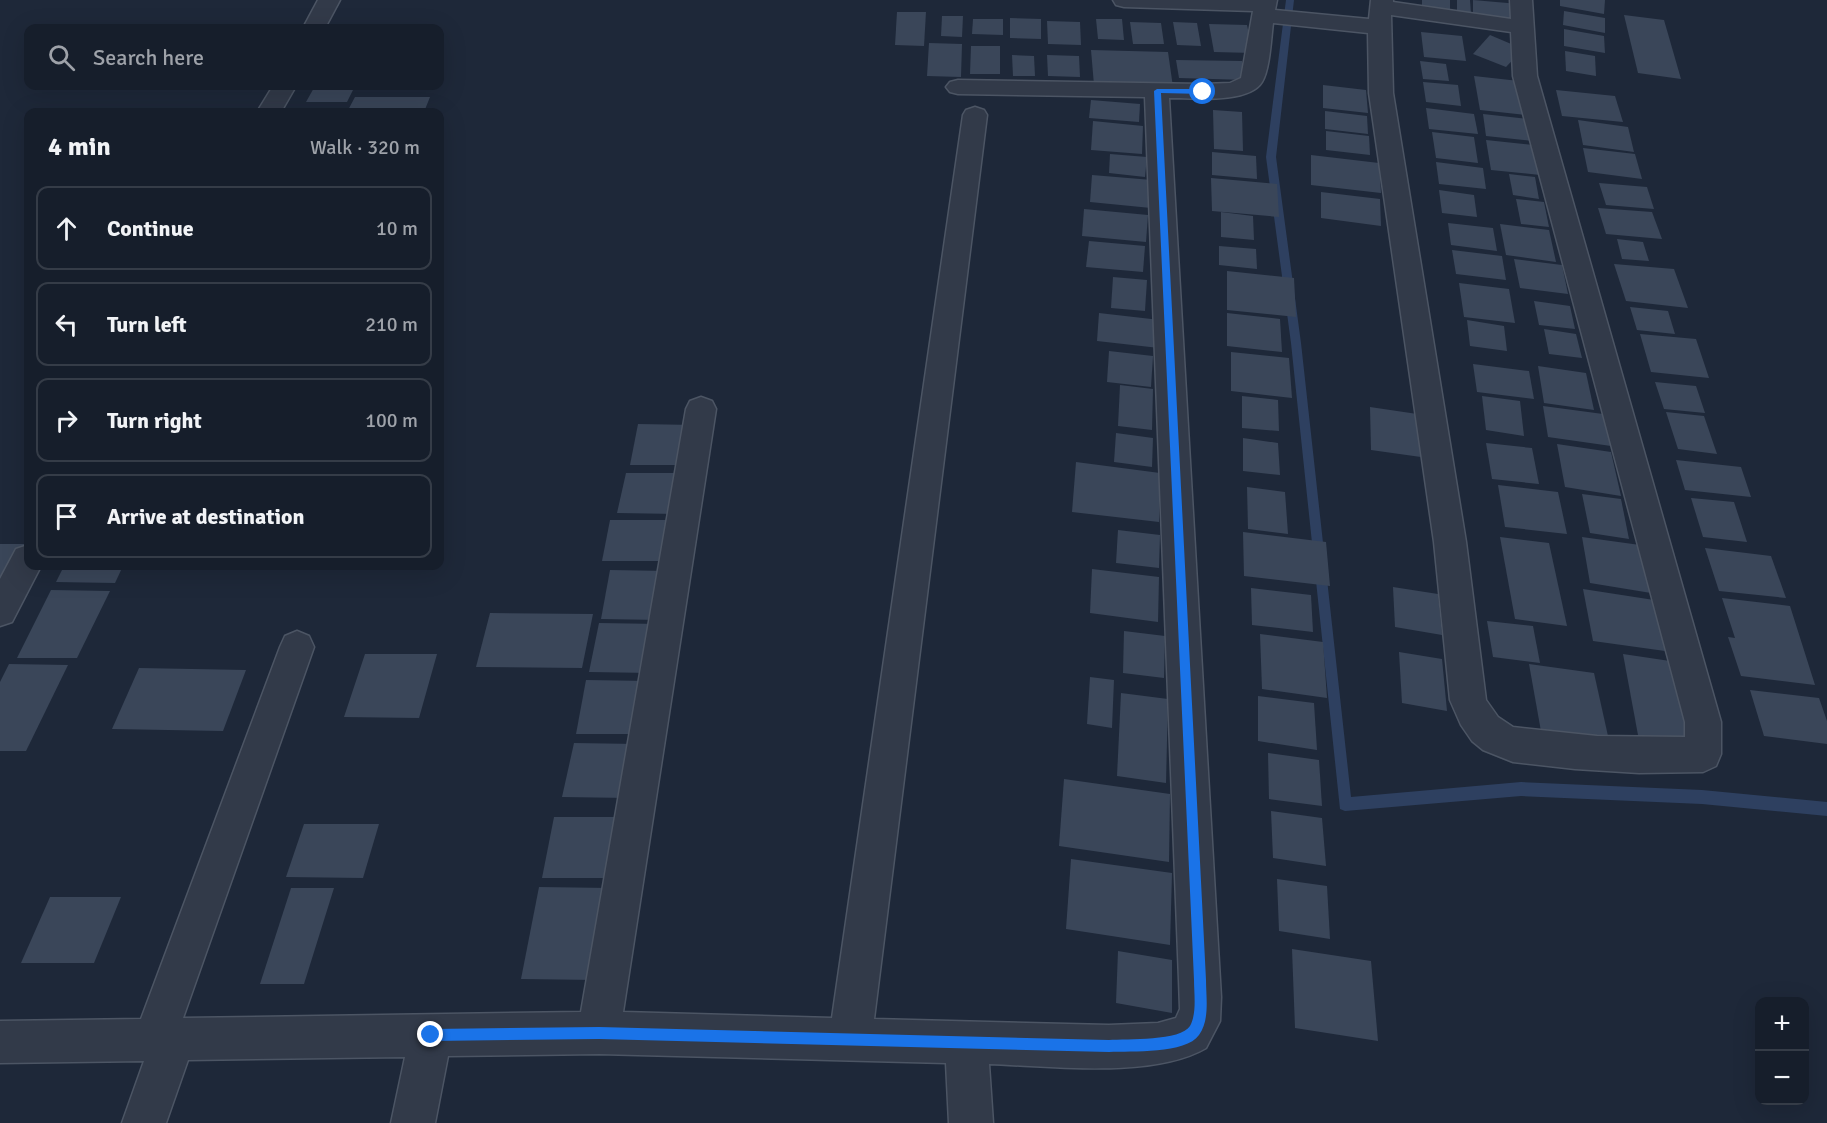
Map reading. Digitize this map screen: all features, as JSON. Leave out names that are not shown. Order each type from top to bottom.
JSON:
[{"type":"street","points":[[316,24],[329,0]]},
{"type":"street","points":[[1124,0],[1264,7],[1522,14],[1525,76],[1703,722],[1703,754],[1633,755],[1552,750],[1504,742],[1485,730],[1473,714],[1468,700],[1450,542],[1381,93],[1381,11]]},
{"type":"street","points":[[958,87],[1157,91],[1233,90],[1247,85],[1252,80],[1264,7]]},
{"type":"street","points":[[271,108],[282,90]]},
{"type":"street","points":[[0,1042],[599,1033],[1109,1046],[1166,1043],[1183,1039],[1194,1031],[1198,1024],[1200,968],[1157,91]]},
{"type":"street","points":[[850,1040],[975,115]]},
{"type":"street","points":[[599,1033],[701,409]]},
{"type":"street","points":[[0,611],[24,566]]},
{"type":"street","points":[[144,1123],[163,1041],[297,647]]},
{"type":"street","points":[[413,1123],[431,1035]]},
{"type":"street","points":[[966,1043],[971,1123]]},
{"type":"building","points":[[1422,0],[1450,0],[1450,14],[1422,10]]},
{"type":"building","points":[[1457,0],[1470,0],[1471,14],[1457,12]]},
{"type":"building","points":[[1473,0],[1519,4],[1521,24],[1473,17]]},
{"type":"building","points":[[1560,0],[1605,0],[1604,14],[1560,6]]},
{"type":"building","points":[[1564,11],[1605,18],[1605,33],[1563,25]]},
{"type":"building","points":[[897,12],[926,12],[924,46],[895,45]]},
{"type":"building","points":[[1624,15],[1664,20],[1681,79],[1638,73]]},
{"type":"building","points":[[942,16],[963,16],[962,37],[941,36]]},
{"type":"building","points":[[1010,18],[1041,19],[1041,39],[1010,38]]},
{"type":"building","points":[[973,19],[1003,19],[1003,35],[972,34]]},
{"type":"building","points":[[1096,19],[1122,19],[1124,40],[1098,39]]},
{"type":"building","points":[[1047,21],[1080,22],[1081,45],[1048,44]]},
{"type":"building","points":[[1130,22],[1161,23],[1164,44],[1133,44]]},
{"type":"building","points":[[1173,22],[1197,23],[1201,46],[1177,45]]},
{"type":"building","points":[[1209,24],[1247,25],[1253,53],[1214,52]]},
{"type":"building","points":[[1564,29],[1604,36],[1605,53],[1564,46]]},
{"type":"building","points":[[1421,32],[1462,36],[1466,61],[1424,57]]},
{"type":"building","points":[[1490,35],[1523,49],[1506,67],[1473,54]]},
{"type":"building","points":[[929,43],[962,44],[961,77],[927,76]]},
{"type":"building","points":[[971,46],[1000,46],[1000,74],[970,74]]},
{"type":"building","points":[[1091,50],[1168,52],[1173,87],[1094,85]]},
{"type":"building","points":[[1565,51],[1595,56],[1596,76],[1566,71]]},
{"type":"building","points":[[1012,55],[1034,56],[1035,76],[1013,76]]},
{"type":"building","points":[[1047,55],[1079,56],[1080,77],[1048,76]]},
{"type":"building","points":[[1176,60],[1242,61],[1246,80],[1179,78]]},
{"type":"building","points":[[1420,61],[1446,64],[1449,81],[1423,79]]},
{"type":"building","points":[[1474,76],[1519,81],[1526,115],[1480,110]]},
{"type":"building","points":[[1423,82],[1458,85],[1461,106],[1426,102]]},
{"type":"building","points":[[1323,85],[1366,90],[1368,113],[1323,108]]},
{"type":"building","points":[[313,90],[353,90],[347,102],[306,102]]},
{"type":"building","points":[[1556,90],[1615,96],[1623,122],[1562,116]]},
{"type":"building","points":[[355,97],[430,97],[426,108],[349,108]]},
{"type":"building","points":[[1091,100],[1140,104],[1139,122],[1089,118]]},
{"type":"building","points":[[1426,108],[1474,114],[1478,134],[1429,129]]},
{"type":"building","points":[[1213,110],[1242,112],[1243,151],[1214,149]]},
{"type":"building","points":[[1325,111],[1367,116],[1368,134],[1325,129]]},
{"type":"building","points":[[1483,114],[1528,119],[1533,141],[1486,136]]},
{"type":"building","points":[[1578,120],[1628,127],[1634,152],[1583,145]]},
{"type":"building","points":[[1093,121],[1143,126],[1142,154],[1091,150]]},
{"type":"building","points":[[1326,131],[1369,136],[1370,155],[1326,150]]},
{"type":"building","points":[[1432,132],[1474,137],[1478,163],[1436,158]]},
{"type":"building","points":[[1486,140],[1533,145],[1540,175],[1491,170]]},
{"type":"building","points":[[1583,148],[1635,154],[1642,179],[1588,172]]},
{"type":"building","points":[[1212,152],[1256,156],[1257,179],[1212,175]]},
{"type":"building","points":[[1110,154],[1147,157],[1145,177],[1109,173]]},
{"type":"building","points":[[1311,155],[1379,163],[1381,193],[1311,185]]},
{"type":"building","points":[[1436,162],[1483,168],[1486,189],[1439,184]]},
{"type":"building","points":[[1509,174],[1535,177],[1539,199],[1513,195]]},
{"type":"building","points":[[1092,175],[1152,180],[1151,208],[1090,202]]},
{"type":"building","points":[[1211,178],[1277,184],[1279,217],[1212,211]]},
{"type":"building","points":[[1599,183],[1647,187],[1654,209],[1606,205]]},
{"type":"building","points":[[1439,190],[1474,195],[1477,217],[1442,213]]},
{"type":"building","points":[[1321,192],[1380,199],[1381,226],[1321,218]]},
{"type":"building","points":[[1516,199],[1544,202],[1549,227],[1521,224]]},
{"type":"building","points":[[1598,208],[1652,212],[1662,239],[1606,234]]},
{"type":"building","points":[[1084,209],[1148,215],[1146,242],[1082,236]]},
{"type":"building","points":[[1221,212],[1253,216],[1254,240],[1221,237]]},
{"type":"building","points":[[1448,223],[1493,228],[1497,251],[1451,245]]},
{"type":"building","points":[[1500,224],[1549,230],[1556,262],[1506,255]]},
{"type":"building","points":[[1617,239],[1643,242],[1649,261],[1622,259]]},
{"type":"building","points":[[1089,241],[1145,246],[1143,272],[1086,267]]},
{"type":"building","points":[[1219,246],[1256,249],[1257,269],[1219,265]]},
{"type":"building","points":[[1452,250],[1502,256],[1506,280],[1456,274]]},
{"type":"building","points":[[1514,259],[1562,265],[1568,294],[1520,288]]},
{"type":"building","points":[[1614,264],[1674,269],[1688,308],[1626,301]]},
{"type":"building","points":[[1227,271],[1294,278],[1296,317],[1227,310]]},
{"type":"building","points":[[1113,277],[1147,280],[1145,311],[1111,308]]},
{"type":"building","points":[[1459,283],[1509,289],[1515,323],[1464,317]]},
{"type":"building","points":[[1534,301],[1570,306],[1575,329],[1539,325]]},
{"type":"building","points":[[1630,307],[1668,311],[1675,334],[1637,330]]},
{"type":"building","points":[[1099,313],[1160,320],[1159,348],[1097,341]]},
{"type":"building","points":[[1227,313],[1280,319],[1282,352],[1227,346]]},
{"type":"building","points":[[1467,320],[1504,326],[1507,351],[1470,346]]},
{"type":"building","points":[[1544,329],[1576,334],[1582,358],[1549,354]]},
{"type":"building","points":[[1640,334],[1696,339],[1709,378],[1651,372]]},
{"type":"building","points":[[1109,351],[1153,356],[1151,387],[1107,382]]},
{"type":"building","points":[[1231,352],[1289,358],[1292,398],[1231,391]]},
{"type":"building","points":[[1473,364],[1529,371],[1534,399],[1477,392]]},
{"type":"building","points":[[1538,366],[1586,373],[1594,410],[1544,403]]},
{"type":"building","points":[[1655,382],[1696,386],[1705,413],[1664,409]]},
{"type":"building","points":[[1120,385],[1153,389],[1152,430],[1118,426]]},
{"type":"building","points":[[1242,396],[1278,400],[1279,431],[1242,428]]},
{"type":"building","points":[[1482,396],[1520,401],[1524,436],[1486,430]]},
{"type":"building","points":[[1543,406],[1603,414],[1611,446],[1548,437]]},
{"type":"building","points":[[1370,407],[1424,415],[1428,458],[1371,450]]},
{"type":"building","points":[[1666,412],[1704,416],[1717,454],[1678,449]]},
{"type":"building","points":[[638,424],[695,425],[689,465],[630,465]]},
{"type":"building","points":[[1116,433],[1153,438],[1152,467],[1114,462]]},
{"type":"building","points":[[1243,438],[1278,443],[1280,475],[1243,471]]},
{"type":"building","points":[[1486,443],[1532,448],[1539,484],[1492,479]]},
{"type":"building","points":[[1557,444],[1611,452],[1621,496],[1565,487]]},
{"type":"building","points":[[1676,460],[1741,467],[1751,497],[1685,490]]},
{"type":"building","points":[[1076,462],[1160,473],[1159,522],[1072,512]]},
{"type":"building","points":[[626,473],[685,473],[678,514],[617,513]]},
{"type":"building","points":[[1498,485],[1558,492],[1567,534],[1505,527]]},
{"type":"building","points":[[1247,487],[1285,492],[1288,534],[1248,529]]},
{"type":"building","points":[[1582,494],[1621,499],[1629,539],[1590,533]]},
{"type":"building","points":[[1691,498],[1734,502],[1747,542],[1703,537]]},
{"type":"building","points":[[610,520],[666,520],[659,561],[602,561]]},
{"type":"building","points":[[1118,530],[1160,535],[1159,568],[1116,563]]},
{"type":"building","points":[[1243,532],[1326,542],[1330,586],[1244,576]]},
{"type":"building","points":[[1500,537],[1549,543],[1567,626],[1515,619]]},
{"type":"building","points":[[1582,537],[1640,545],[1651,593],[1590,583]]},
{"type":"building","points":[[0,544],[24,544],[24,560],[0,605]]},
{"type":"building","points":[[1705,548],[1771,556],[1786,598],[1719,591]]},
{"type":"building","points":[[1092,569],[1159,577],[1158,622],[1090,613]]},
{"type":"building","points":[[62,570],[121,570],[115,583],[56,582]]},
{"type":"building","points":[[610,570],[668,571],[660,620],[601,619]]},
{"type":"building","points":[[1393,587],[1438,594],[1442,635],[1395,627]]},
{"type":"building","points":[[1251,588],[1311,595],[1313,632],[1252,625]]},
{"type":"building","points":[[1583,589],[1654,600],[1665,651],[1593,641]]},
{"type":"building","points":[[51,590],[110,591],[77,658],[17,658]]},
{"type":"building","points":[[1722,598],[1790,606],[1815,685],[1741,676],[1728,637],[1735,638]]},
{"type":"building","points":[[490,613],[593,614],[582,668],[476,667]]},
{"type":"building","points":[[1487,621],[1533,626],[1540,663],[1493,657]]},
{"type":"building","points":[[599,623],[660,624],[652,673],[589,672]]},
{"type":"building","points":[[1124,631],[1165,636],[1164,678],[1123,673]]},
{"type":"building","points":[[1260,634],[1323,642],[1327,698],[1262,689]]},
{"type":"building","points":[[1399,652],[1442,659],[1447,711],[1402,703]]},
{"type":"building","points":[[365,654],[437,654],[419,718],[344,717]]},
{"type":"building","points":[[1623,654],[1670,661],[1689,743],[1638,735]]},
{"type":"building","points":[[9,664],[68,665],[26,751],[0,751],[0,682]]},
{"type":"building","points":[[1529,664],[1594,673],[1610,745],[1542,737]]},
{"type":"building","points":[[139,668],[246,670],[223,731],[112,729]]},
{"type":"building","points":[[1090,677],[1114,680],[1112,728],[1087,724]]},
{"type":"building","points":[[586,680],[649,681],[640,734],[576,734]]},
{"type":"building","points":[[1750,690],[1819,698],[1827,721],[1827,744],[1764,736]]},
{"type":"building","points":[[1121,693],[1168,699],[1166,783],[1117,776]]},
{"type":"building","points":[[1258,696],[1314,703],[1317,750],[1258,741]]},
{"type":"building","points":[[574,743],[637,744],[629,798],[562,797]]},
{"type":"building","points":[[1268,753],[1319,760],[1322,806],[1269,799]]},
{"type":"building","points":[[1064,779],[1170,794],[1169,862],[1059,846]]},
{"type":"building","points":[[1271,811],[1322,818],[1326,866],[1273,858]]},
{"type":"building","points":[[554,817],[624,817],[613,878],[542,878]]},
{"type":"building","points":[[304,824],[379,824],[363,878],[286,877]]},
{"type":"building","points":[[1071,859],[1172,873],[1170,945],[1066,929]]},
{"type":"building","points":[[1277,879],[1327,886],[1330,939],[1279,931]]},
{"type":"building","points":[[539,887],[610,888],[596,980],[521,979]]},
{"type":"building","points":[[291,888],[334,888],[304,984],[260,984]]},
{"type":"building","points":[[50,897],[121,897],[94,963],[21,963]]},
{"type":"building","points":[[1292,949],[1371,961],[1378,1041],[1295,1028]]},
{"type":"building","points":[[1118,951],[1172,960],[1172,1013],[1116,1003]]},
{"type":"waterway","points":[[1290,0],[1271,157],[1296,343],[1345,804],[1521,789],[1702,797],[1827,809]]},
{"type":"route","points":[[431,1035],[599,1033],[1109,1046],[1166,1043],[1183,1039],[1194,1031],[1200,1014],[1200,980],[1157,91],[1203,92]]}]
